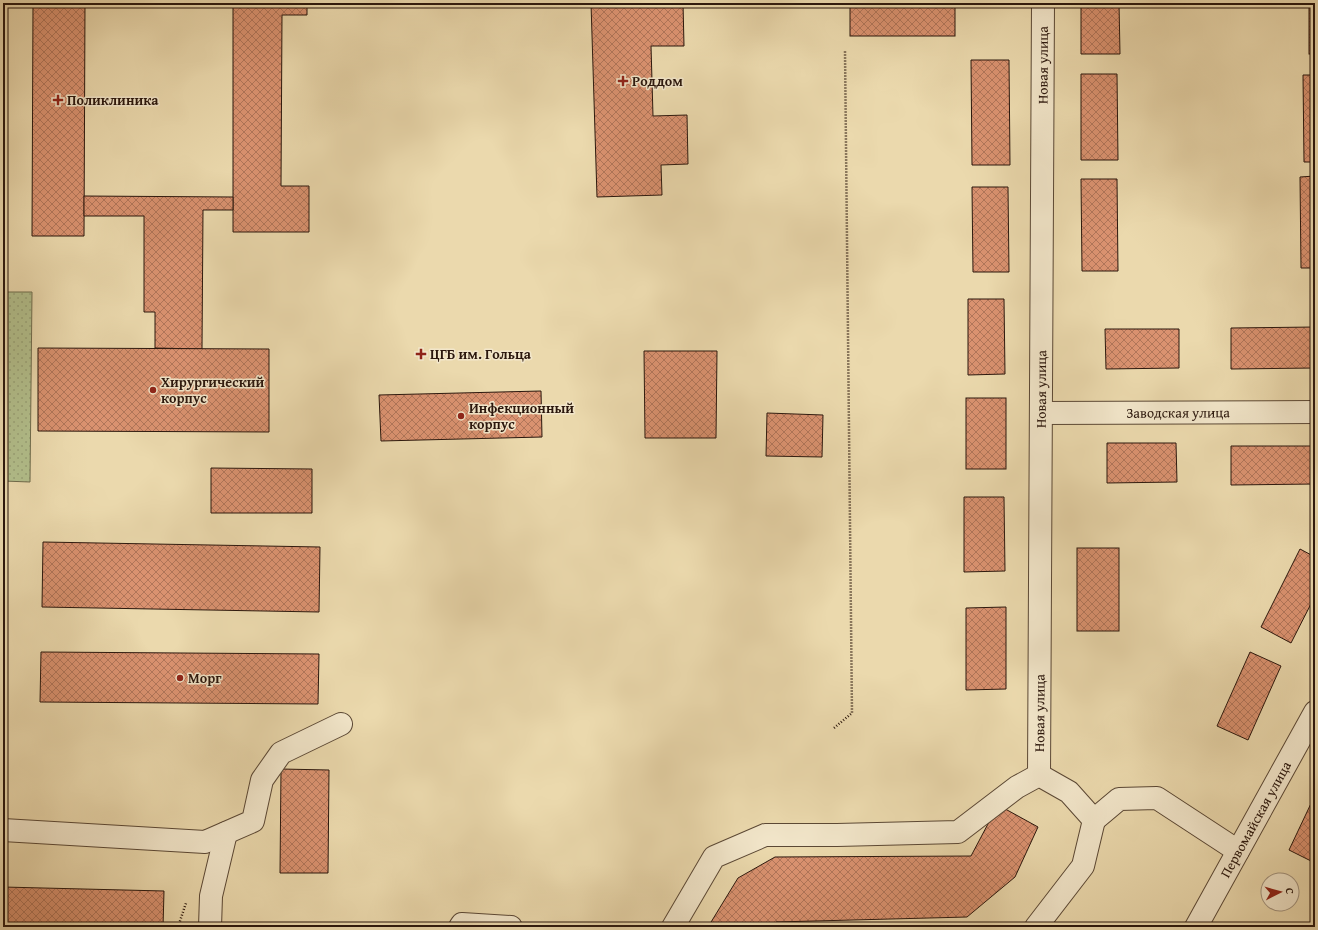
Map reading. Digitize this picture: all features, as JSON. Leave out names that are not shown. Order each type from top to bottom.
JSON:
[{"type":"street","name":"Новая улица","points":[[1039,775],[1043,3]]},
{"type":"street","name":"Заводская улица","points":[[1041,413],[1315,412]]},
{"type":"street","name":"Первомайская улица","points":[[1196,927],[1315,712]]},
{"type":"street","points":[[3,830],[205,842],[253,821],[262,780],[281,753],[341,724]]},
{"type":"street","points":[[673,927],[714,856],[765,835],[958,832],[1017,787],[1039,775],[1069,792],[1094,820]]},
{"type":"street","points":[[1036,927],[1082,866],[1094,820],[1118,799],[1157,798],[1238,851]]},
{"type":"street","points":[[210,927],[211,896],[226,833]]},
{"type":"street","points":[[460,927],[462,924],[511,927]]},
{"type":"path","points":[[834,728],[852,713],[845,51]]},
{"type":"green space","points":[[3,292],[32,292],[30,482],[3,481]]},
{"type":"building","name":"Поликлиника","points":[[33,3],[85,3],[84,236],[32,236]]},
{"type":"building","points":[[233,3],[307,3],[307,15],[282,15],[281,186],[309,186],[309,232],[233,232]]},
{"type":"building","name":"Роддом","points":[[591,3],[683,3],[684,46],[651,46],[653,116],[687,115],[688,164],[661,165],[662,195],[597,197]]},
{"type":"building","points":[[850,3],[955,3],[955,36],[850,36]]},
{"type":"building","points":[[1081,3],[1119,3],[1120,54],[1081,54]]},
{"type":"building","points":[[1309,3],[1315,3],[1315,54],[1309,54]]},
{"type":"building","points":[[971,60],[1009,60],[1010,165],[972,165]]},
{"type":"building","points":[[1081,74],[1117,74],[1118,160],[1081,160]]},
{"type":"building","points":[[1303,75],[1315,75],[1315,162],[1304,162]]},
{"type":"building","points":[[1315,176],[1315,268],[1301,268],[1300,177]]},
{"type":"building","points":[[1081,179],[1117,179],[1118,271],[1082,271]]},
{"type":"building","points":[[972,187],[1008,187],[1009,272],[973,272]]},
{"type":"building","points":[[84,196],[233,197],[233,210],[203,210],[202,349],[155,348],[155,312],[144,312],[144,216],[84,216]]},
{"type":"building","points":[[968,299],[1004,299],[1005,374],[968,375]]},
{"type":"building","points":[[1315,327],[1315,368],[1231,369],[1231,328]]},
{"type":"building","points":[[1105,329],[1179,329],[1179,368],[1106,369]]},
{"type":"building","name":"Хирургический корпус","points":[[38,348],[269,349],[269,432],[38,431]]},
{"type":"building","points":[[644,351],[717,351],[716,438],[645,438]]},
{"type":"building","name":"Инфекционный корпус","points":[[541,391],[542,437],[381,441],[379,395]]},
{"type":"building","points":[[966,398],[1006,398],[1006,469],[966,469]]},
{"type":"building","points":[[767,413],[823,415],[822,457],[766,456]]},
{"type":"building","points":[[1107,443],[1176,443],[1177,482],[1107,483]]},
{"type":"building","points":[[1231,446],[1315,446],[1315,484],[1231,485]]},
{"type":"building","points":[[211,468],[312,469],[312,513],[211,513]]},
{"type":"building","points":[[964,497],[1004,497],[1005,571],[964,572]]},
{"type":"building","points":[[43,542],[320,547],[319,612],[42,607]]},
{"type":"building","points":[[1077,548],[1119,548],[1119,631],[1077,631]]},
{"type":"building","points":[[1300,549],[1315,557],[1315,596],[1291,643],[1261,627]]},
{"type":"building","points":[[1006,607],[1006,689],[966,690],[966,608]]},
{"type":"building","name":"Морг","points":[[41,652],[319,654],[318,704],[40,702]]},
{"type":"building","points":[[1250,652],[1281,666],[1248,740],[1217,726]]},
{"type":"building","points":[[281,769],[329,770],[328,873],[280,873]]},
{"type":"building","points":[[1315,795],[1315,863],[1289,850]]},
{"type":"building","points":[[998,805],[1038,827],[1015,877],[967,917],[776,922],[773,927],[708,927],[738,878],[775,857],[971,856]]},
{"type":"building","points":[[3,887],[164,891],[163,927],[3,927]]},
{"type":"place","name":"Роддом","points":[[623,81]]},
{"type":"place","name":"Поликлиника","points":[[58,100]]},
{"type":"place","name":"ЦГБ им. Гольца","points":[[421,354]]},
{"type":"place","name":"Хирургический корпус","points":[[153,390]]},
{"type":"place","name":"Инфекционный корпус","points":[[461,416]]},
{"type":"place","name":"Морг","points":[[180,678]]}]
